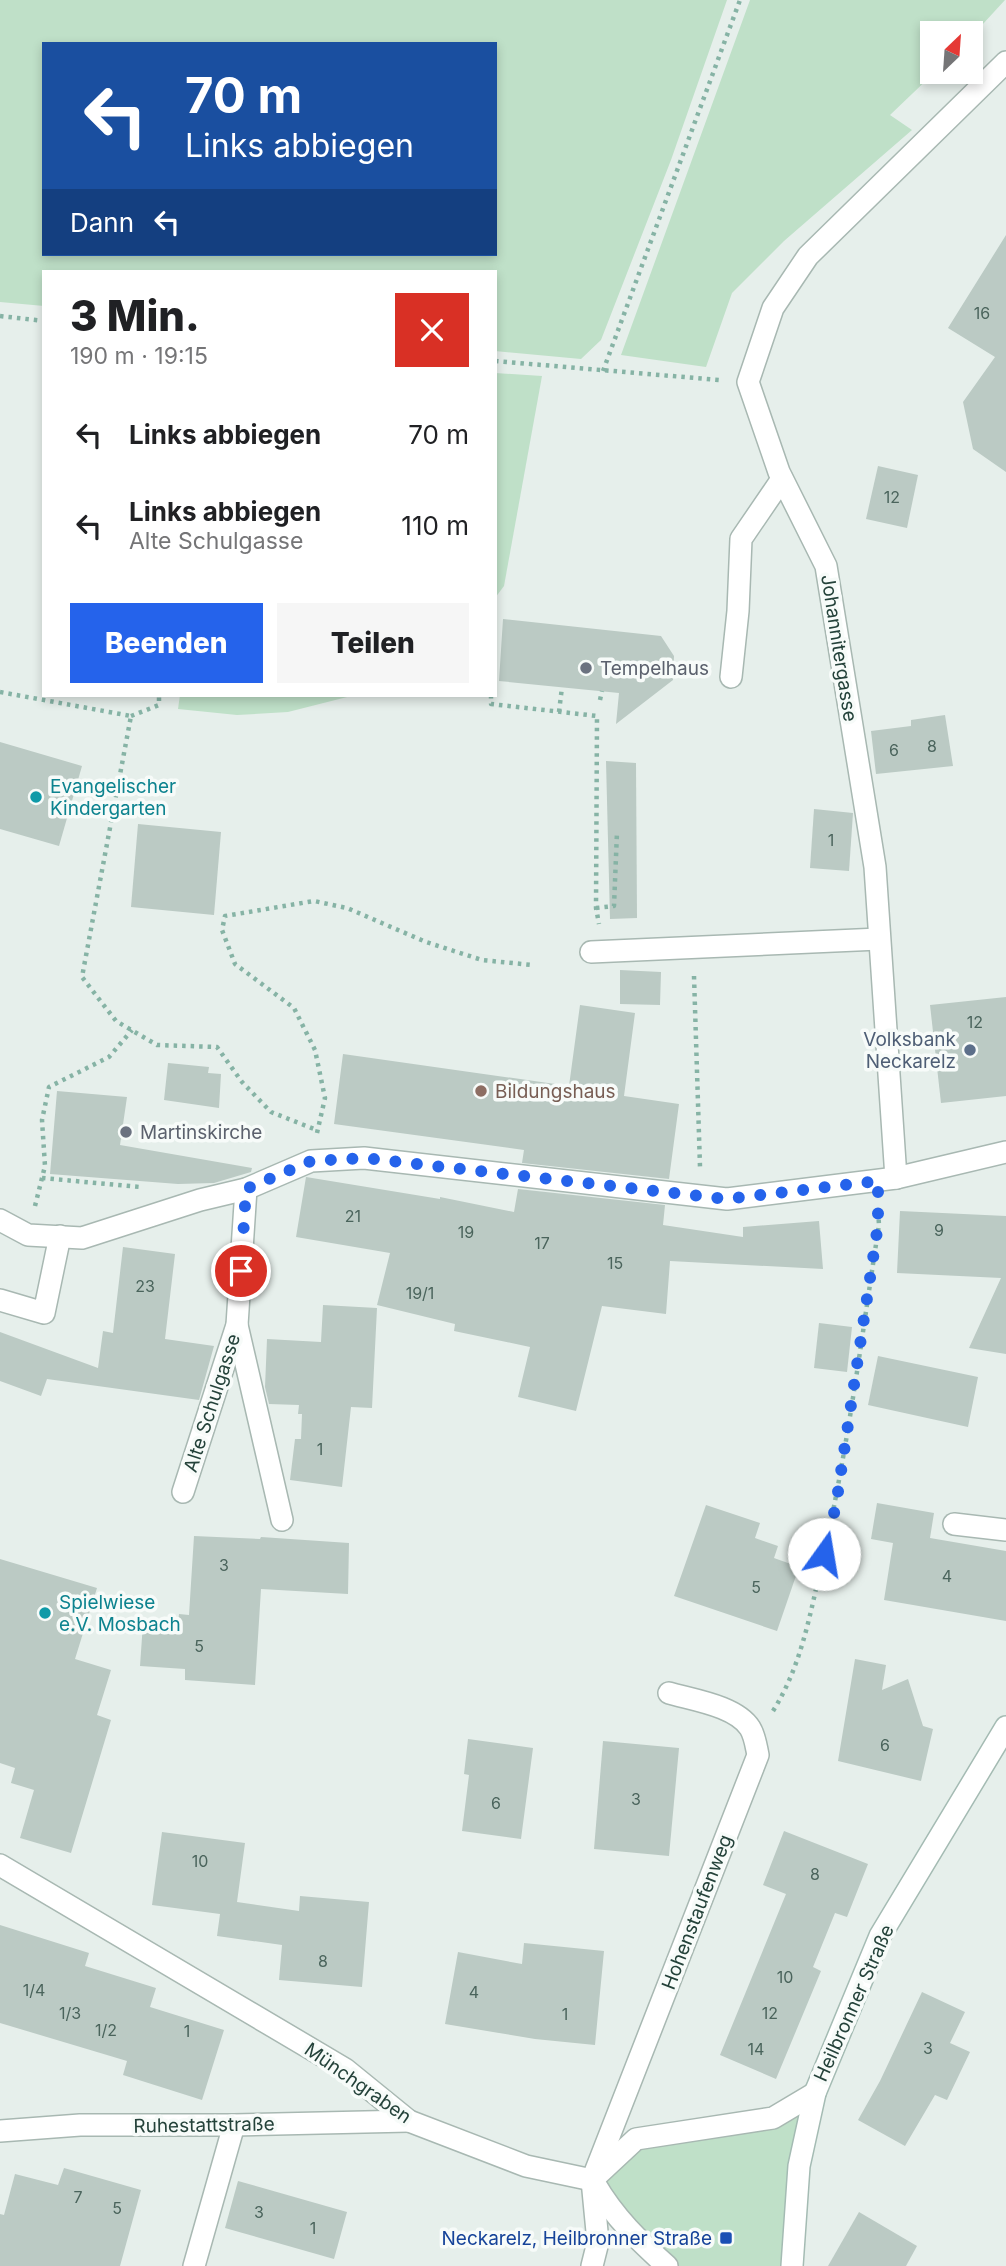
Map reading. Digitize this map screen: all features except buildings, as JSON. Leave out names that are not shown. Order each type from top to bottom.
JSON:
[{"type":"street","points":[[748,382],[773,308],[808,256],[998,83],[1006,62]]},
{"type":"street","name":"Johannitergasse","points":[[748,382],[782,479],[827,566],[875,867],[880,939],[887,1179]]},
{"type":"street","points":[[731,677],[738,611],[741,539],[782,479]]},
{"type":"street","points":[[591,952],[880,939]]},
{"type":"street","points":[[0,1220],[28,1235],[82,1238],[200,1200],[246,1189],[311,1161],[364,1158],[727,1199],[887,1179],[1006,1152]]},
{"type":"street","name":"Alte Schulgasse","points":[[183,1492],[237,1325],[246,1189]]},
{"type":"street","points":[[0,1300],[44,1314],[60,1236]]},
{"type":"street","points":[[237,1325],[282,1520]]},
{"type":"street","points":[[954,1524],[1006,1530]]},
{"type":"street","points":[[668,1693],[732,1712],[743,1719],[752,1730]]},
{"type":"street","name":"Heilbronner Straße","points":[[792,2266],[799,2166],[815,2093],[880,1936],[1006,1727]]},
{"type":"street","name":"Hohenstaufenweg","points":[[592,2179],[758,1755],[752,1730]]},
{"type":"street","name":"Münchgraben","points":[[0,1865],[345,2069],[409,2121],[526,2166],[592,2179]]},
{"type":"street","points":[[592,2179],[636,2139],[773,2118],[815,2093]]},
{"type":"street","name":"Ruhestattstraße","points":[[0,2131],[80,2125],[409,2121]]},
{"type":"street","points":[[194,2266],[234,2125]]},
{"type":"street","points":[[592,2179],[598,2242],[592,2266]]},
{"type":"street","points":[[592,2179],[607,2205],[634,2237],[667,2266]]},
{"type":"path","points":[[603,371],[740,0]]},
{"type":"path","points":[[0,316],[42,321]]},
{"type":"path","points":[[497,361],[748,382]]},
{"type":"path","points":[[559,712],[562,687]]},
{"type":"path","points":[[600,700],[602,691]]},
{"type":"path","points":[[0,692],[131,716],[159,705],[159,697]]},
{"type":"path","points":[[491,697],[491,704],[597,716],[596,908],[614,906],[617,832]]},
{"type":"path","points":[[131,716],[82,977],[116,1021],[157,1045],[217,1047],[242,1082],[271,1112],[318,1130]]},
{"type":"path","points":[[311,1161],[325,1098],[315,1050],[294,1008],[235,964],[222,930],[225,916],[314,901],[347,908],[426,942],[482,960],[532,965]]},
{"type":"path","points":[[693,947],[702,1197]]},
{"type":"path","points":[[28,1235],[45,1166],[42,1120],[49,1087],[109,1057],[132,1030]]},
{"type":"path","points":[[752,1730],[767,1720],[786,1689],[801,1652],[836,1505],[887,1179]]},
{"type":"green space","points":[[0,0],[727,0],[671,160],[601,340],[581,359],[497,351],[497,270],[42,270],[42,306],[0,302]]},
{"type":"green space","points":[[750,0],[1005,0],[984,23],[920,21],[920,84],[922,84],[890,115],[912,130],[784,241],[732,293],[706,367],[621,355]]},
{"type":"green space","points":[[497,373],[542,376],[504,586],[497,595]]},
{"type":"green space","points":[[180,697],[347,697],[288,712],[237,715],[178,709]]},
{"type":"green space","points":[[815,2093],[792,2266],[667,2266],[592,2180],[636,2139],[773,2118]]},
{"type":"place","name":"Tempelhaus","points":[[586,668]]},
{"type":"place","name":"Evangelischer Kindergarten","points":[[36,797]]},
{"type":"place","name":"Volksbank Neckarelz","points":[[970,1050]]},
{"type":"place","name":"Bildungshaus","points":[[481,1091]]},
{"type":"place","name":"Martinskirche","points":[[126,1132]]},
{"type":"place","name":"Spielwiese e.V. Mosbach","points":[[45,1613]]},
{"type":"place","name":"Neckarelz, Heilbronner Straße","points":[[726,2238]]},
{"type":"route","points":[[241,1271],[246,1189],[311,1161],[364,1158],[727,1199],[878,1181],[878,1225],[836,1505],[824,1554]]}]
